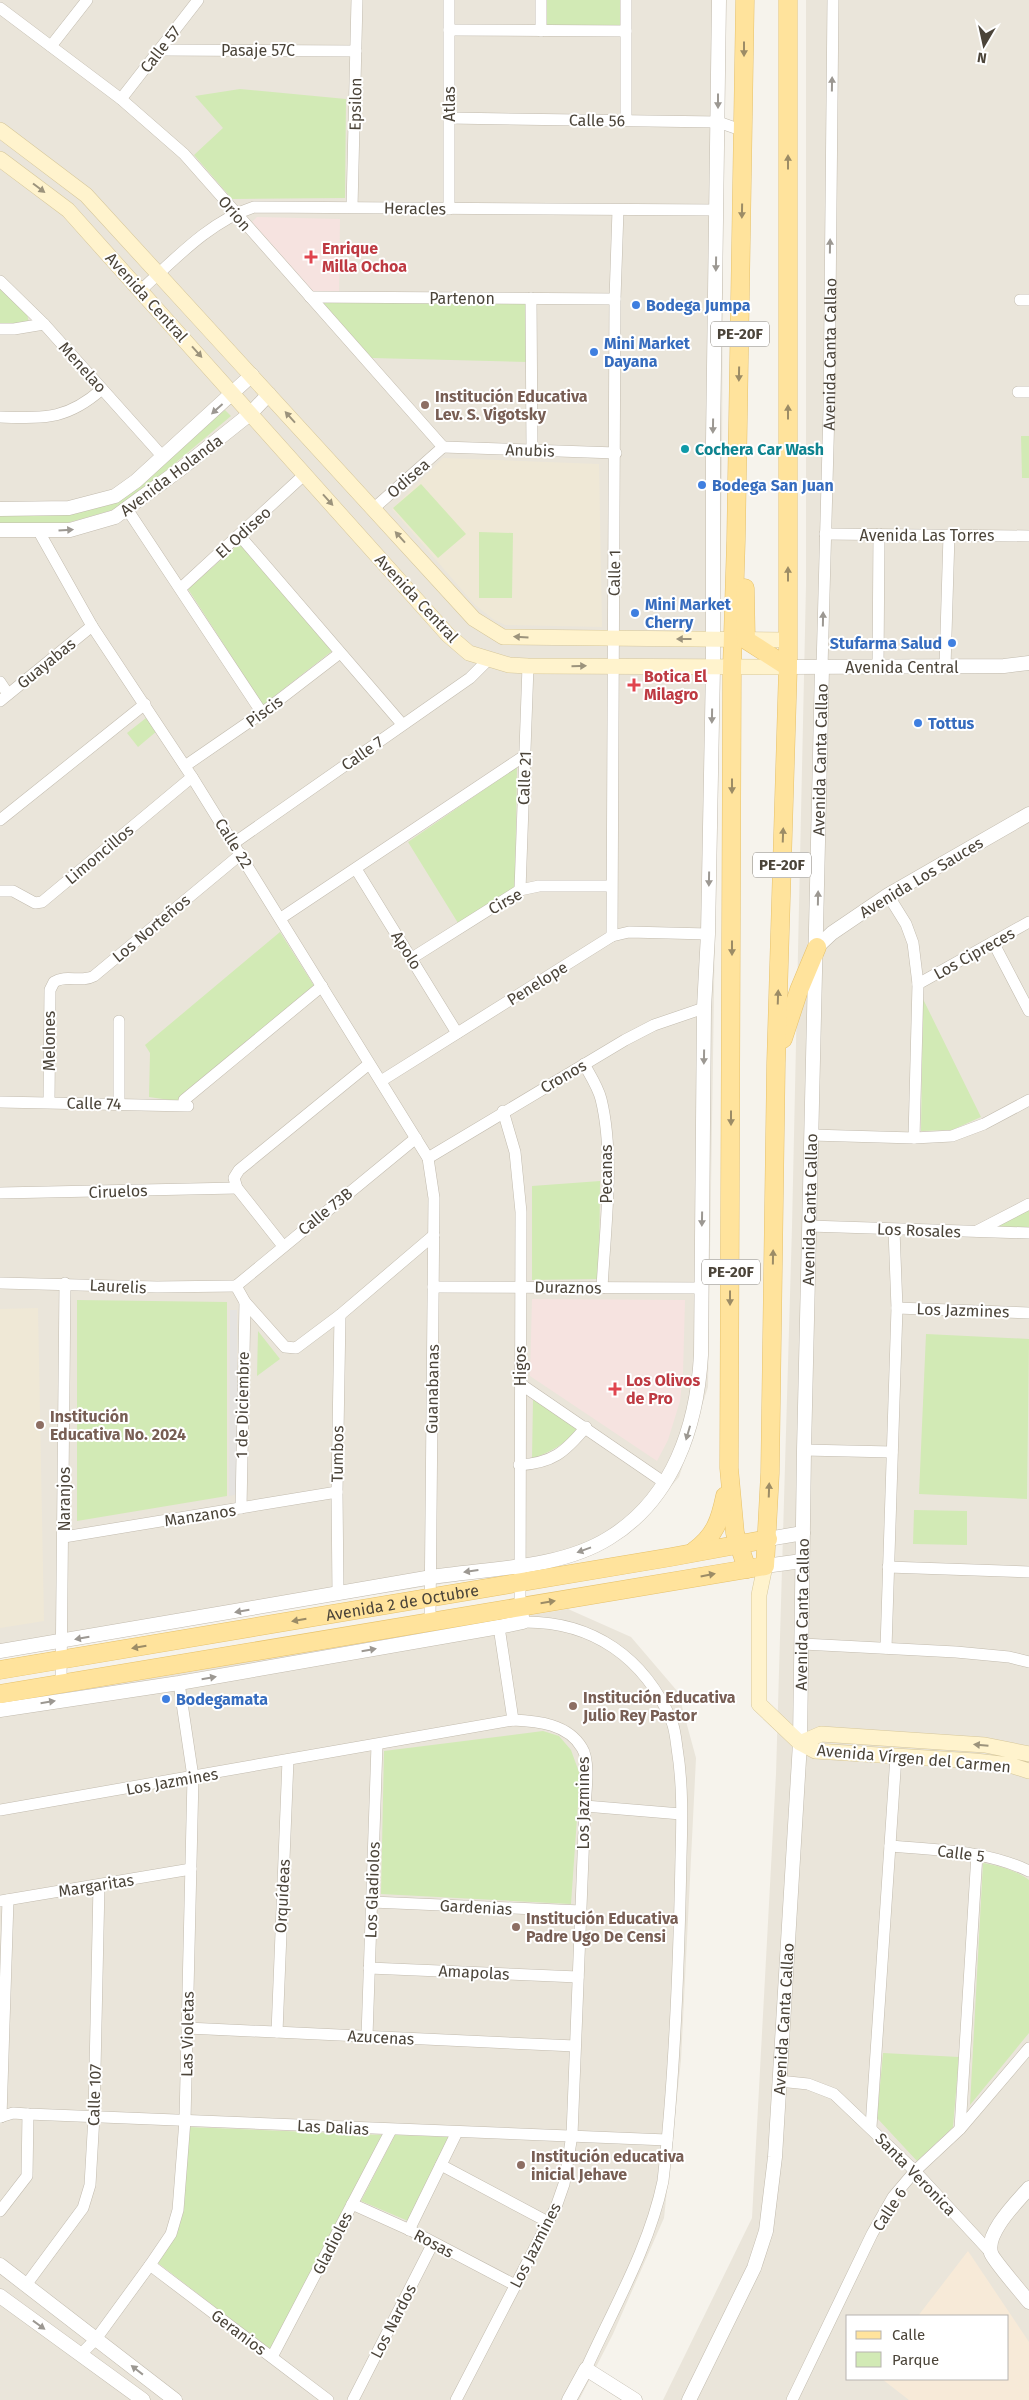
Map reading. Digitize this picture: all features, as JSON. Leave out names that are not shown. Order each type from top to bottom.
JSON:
[{"type":"main road","name":"Avenida Canta Callao","points":[[745,0],[736,540],[739,640],[732,667],[730,1468],[734,1522],[738,1543],[746,1569],[760,1596]]},
{"type":"main road","name":"Avenida Canta Callao","points":[[759,1704],[760,1596],[768,1539],[776,1064],[788,668],[788,0]]},
{"type":"main road","name":"Avenida Central","points":[[0,130],[86,195],[474,619],[503,636],[613,640],[788,640]]},
{"type":"main road","name":"Avenida Central","points":[[0,159],[68,210],[142,290],[448,635],[469,653],[488,660],[528,666],[613,665],[788,668]]},
{"type":"main road","points":[[739,640],[788,668]]},
{"type":"main road","points":[[776,1064],[799,990],[817,947]]},
{"type":"main road","points":[[692,1552],[705,1543],[715,1531],[721,1518],[730,1468]]},
{"type":"main road","name":"Avenida 2 de Octubre","points":[[0,1670],[520,1583],[768,1539]]},
{"type":"main road","name":"Avenida 2 de Octubre","points":[[0,1694],[430,1621],[522,1614],[765,1566]]},
{"type":"main road","name":"Avenida Vírgen del Carmen","points":[[759,1704],[800,1743],[815,1751],[992,1763],[1010,1765],[1029,1771]]},
{"type":"main road","name":"Avenida Vírgen del Carmen","points":[[800,1743],[821,1734],[985,1745],[1029,1754]]},
{"type":"street","points":[[51,46],[87,0]]},
{"type":"street","name":"Calle 57","points":[[121,99],[198,0]]},
{"type":"street","name":"Epsilon","points":[[352,207],[357,0]]},
{"type":"street","name":"Atlas","points":[[449,0],[449,209]]},
{"type":"street","points":[[541,0],[542,31]]},
{"type":"street","points":[[626,0],[626,120]]},
{"type":"street","points":[[519,1565],[562,1558],[589,1549],[611,1537],[633,1520],[665,1484],[687,1437],[696,1400],[701,1355],[704,1008],[708,934],[713,667],[713,441],[718,0]]},
{"type":"street","name":"Avenida Canta Callao","points":[[689,2400],[754,2268],[766,2231],[776,2157],[800,1743],[803,1644],[804,1450],[829,409],[833,0]]},
{"type":"street","name":"Orion","points":[[0,8],[121,99],[184,154],[443,447]]},
{"type":"street","points":[[449,30],[626,32]]},
{"type":"street","name":"Pasaje 57C","points":[[159,50],[356,51]]},
{"type":"street","name":"Calle 56","points":[[449,118],[718,122],[744,131]]},
{"type":"street","name":"Heracles","points":[[142,290],[210,230],[235,213],[254,207],[717,210]]},
{"type":"street","name":"Calle 1","points":[[612,936],[616,453],[615,299],[618,210]]},
{"type":"street","name":"Menelao","points":[[0,281],[44,324],[163,457]]},
{"type":"street","name":"Partenon","points":[[310,297],[615,299]]},
{"type":"street","points":[[531,298],[532,450]]},
{"type":"street","points":[[0,329],[14,329],[44,324]]},
{"type":"street","name":"Avenida Holanda","points":[[0,509],[69,508],[91,504],[123,491],[252,376]]},
{"type":"street","points":[[0,418],[45,417],[65,414],[86,403],[102,389]]},
{"type":"street","name":"Avenida Holanda","points":[[0,530],[70,530],[87,527],[115,517],[127,510],[251,413],[269,394]]},
{"type":"street","name":"Anubis","points":[[443,447],[616,453]]},
{"type":"street","name":"Odisea","points":[[374,508],[443,447]]},
{"type":"street","name":"El Odiseo","points":[[180,588],[240,536],[306,474]]},
{"type":"street","points":[[127,510],[262,713]]},
{"type":"street","name":"Calle 22","points":[[38,530],[92,626],[145,704],[241,854],[428,1158]]},
{"type":"street","name":"Avenida Las Torres","points":[[825,534],[1029,536]]},
{"type":"street","points":[[878,667],[879,534]]},
{"type":"street","points":[[945,667],[949,535]]},
{"type":"street","points":[[240,536],[402,724]]},
{"type":"street","name":"Guayabas","points":[[4,697],[92,626]]},
{"type":"street","name":"Piscis","points":[[184,766],[262,713],[340,653]]},
{"type":"street","name":"Calle 7","points":[[234,843],[470,678],[488,660]]},
{"type":"street","name":"Avenida Central","points":[[788,668],[1004,666],[1029,663]]},
{"type":"street","name":"Calle 21","points":[[520,890],[528,666]]},
{"type":"street","points":[[0,682],[4,697]]},
{"type":"street","points":[[0,820],[145,704]]},
{"type":"street","points":[[280,918],[524,756]]},
{"type":"street","name":"Limoncillos","points":[[0,891],[13,891],[35,903],[42,902],[192,777]]},
{"type":"street","name":"Avenida Los Sauces","points":[[817,947],[832,933],[888,895],[1029,814]]},
{"type":"street","name":"Los Norteños","points":[[54,982],[63,978],[85,979],[94,976],[241,854]]},
{"type":"street","name":"Apolo","points":[[356,869],[457,1033]]},
{"type":"street","name":"Cirse","points":[[412,958],[520,890],[539,886],[611,886]]},
{"type":"street","points":[[888,895],[906,924],[913,943],[918,984],[914,1138]]},
{"type":"street","name":"Los Cipreces","points":[[918,984],[1029,922]]},
{"type":"street","name":"Penelope","points":[[381,1081],[612,936],[629,932],[708,934]]},
{"type":"street","points":[[993,942],[1029,1011]]},
{"type":"street","name":"Melones","points":[[49,1102],[50,990],[54,982]]},
{"type":"street","name":"Calle 74","points":[[0,1102],[186,1103],[322,986]]},
{"type":"street","name":"Cronos","points":[[428,1158],[584,1064],[654,1025],[704,1008]]},
{"type":"street","points":[[119,1021],[119,1104]]},
{"type":"street","points":[[283,1246],[237,1188],[234,1178],[239,1170],[370,1064]]},
{"type":"street","name":"Pecanas","points":[[584,1064],[600,1098],[605,1126],[608,1178],[602,1288]]},
{"type":"street","points":[[811,1135],[914,1138],[952,1136],[984,1124],[1029,1100]]},
{"type":"street","name":"Higos","points":[[503,1112],[514,1152],[520,1186],[519,1565],[522,1614]]},
{"type":"street","name":"Calle 73B","points":[[236,1286],[416,1138]]},
{"type":"street","name":"Guanabanas","points":[[428,1158],[434,1198],[430,1621]]},
{"type":"street","name":"Ciruelos","points":[[0,1193],[237,1188]]},
{"type":"street","points":[[976,1232],[1029,1204]]},
{"type":"street","name":"Los Rosales","points":[[809,1226],[1029,1233]]},
{"type":"street","points":[[886,1648],[897,1308],[894,1230]]},
{"type":"street","points":[[236,1286],[246,1302],[285,1347],[291,1350],[340,1315],[434,1235]]},
{"type":"street","name":"Laurelis","points":[[0,1283],[65,1283],[157,1288],[236,1286]]},
{"type":"street","name":"Naranjos","points":[[60,1684],[64,1537],[65,1283]]},
{"type":"street","name":"Duraznos","points":[[434,1287],[702,1288]]},
{"type":"street","name":"1 de Diciembre","points":[[241,1508],[246,1302]]},
{"type":"street","name":"Los Jazmines","points":[[897,1308],[1029,1312]]},
{"type":"street","name":"Tumbos","points":[[338,1593],[337,1492],[340,1315]]},
{"type":"street","points":[[519,1382],[665,1484]]},
{"type":"street","points":[[520,1464],[533,1464],[556,1457],[568,1449],[586,1427]]},
{"type":"street","points":[[804,1450],[892,1452]]},
{"type":"street","name":"Manzanos","points":[[64,1537],[337,1492]]},
{"type":"street","name":"Avenida 2 de Octubre","points":[[768,1539],[803,1533]]},
{"type":"street","name":"Avenida 2 de Octubre","points":[[765,1566],[802,1561]]},
{"type":"street","name":"Avenida 2 de Octubre","points":[[0,1651],[431,1577],[519,1565]]},
{"type":"street","points":[[888,1567],[1029,1572]]},
{"type":"street","points":[[0,1710],[179,1683],[498,1627],[522,1614],[544,1622],[582,1630],[612,1646],[636,1666],[656,1689],[673,1724],[681,1773],[679,1975],[668,2140],[663,2181],[656,2214],[643,2248],[570,2400]]},
{"type":"street","points":[[498,1627],[513,1720]]},
{"type":"street","points":[[803,1644],[1009,1656],[1029,1662]]},
{"type":"street","points":[[1009,1656],[1029,1652]]},
{"type":"street","name":"Las Violetas","points":[[80,2355],[96,2338],[171,2234],[178,2210],[185,2120],[193,1777],[179,1683]]},
{"type":"street","name":"Los Jazmines","points":[[0,1810],[513,1720],[544,1722],[566,1732],[583,1748],[586,1768],[585,1806],[572,2135],[564,2184],[548,2222],[456,2400]]},
{"type":"street","name":"Los Gladiolos","points":[[367,2036],[378,1745]]},
{"type":"street","points":[[871,2127],[896,1756]]},
{"type":"street","name":"Orquídeas","points":[[277,2032],[288,1760]]},
{"type":"street","points":[[585,1806],[681,1814]]},
{"type":"street","name":"Calle 5","points":[[890,1846],[977,1854],[1006,1860],[1029,1871]]},
{"type":"street","points":[[960,2129],[977,1854]]},
{"type":"street","name":"Margaritas","points":[[4,1900],[191,1870]]},
{"type":"street","name":"Calle 107","points":[[26,2285],[83,2208],[90,2185],[94,2116],[99,1885]]},
{"type":"street","points":[[0,2117],[4,1900]]},
{"type":"street","name":"Gardenias","points":[[372,1902],[581,1912]]},
{"type":"street","name":"Amapolas","points":[[369,1968],[578,1977]]},
{"type":"street","name":"Azucenas","points":[[187,2028],[575,2046]]},
{"type":"street","name":"Calle 6","points":[[792,2400],[872,2234],[893,2197],[915,2171],[960,2129],[1029,2048]]},
{"type":"street","name":"Santa Veronica","points":[[779,2081],[808,2084],[834,2094],[871,2127],[915,2171],[991,2253],[1029,2302]]},
{"type":"street","name":"Las Dalias","points":[[0,2117],[13,2113],[668,2140]]},
{"type":"street","points":[[0,2212],[27,2176],[28,2114]]},
{"type":"street","name":"Gladioles","points":[[272,2357],[392,2130]]},
{"type":"street","points":[[409,2230],[457,2132]]},
{"type":"street","points":[[441,2165],[548,2222]]},
{"type":"street","points":[[991,2253],[991,2240],[995,2230],[1029,2188]]},
{"type":"street","name":"Rosas","points":[[352,2204],[409,2230],[515,2285]]},
{"type":"street","name":"Los Nardos","points":[[353,2400],[433,2243]]},
{"type":"street","name":"Geranios","points":[[150,2265],[328,2400]]},
{"type":"street","points":[[0,2266],[175,2400]]},
{"type":"street","points":[[0,2296],[136,2397]]},
{"type":"street","points":[[586,2369],[635,2400]]},
{"type":"shaded area","points":[[0,0],[724,0],[722,463],[708,1387],[679,1477],[636,1527],[586,1555],[503,1574],[0,1655]]},
{"type":"shaded area","points":[[806,0],[1029,0],[1029,2400],[663,2400],[752,2218],[776,1774],[792,1227],[806,585]]},
{"type":"shaded area","name":"Enrique Milla Ochoa","points":[[257,217],[340,219],[339,292],[313,291],[252,222]]},
{"type":"shaded area","points":[[443,458],[599,464],[602,627],[505,625],[493,619],[475,605],[392,509]]},
{"type":"shaded area","name":"Los Olivos de Pro","points":[[532,1299],[685,1300],[683,1373],[680,1401],[668,1440],[657,1461],[530,1376]]},
{"type":"shaded area","points":[[38,1308],[44,1621],[0,1628],[0,1309]]},
{"type":"shaded area","points":[[230,1310],[237,1310],[238,1494],[229,1496]]},
{"type":"shaded area","points":[[568,1609],[631,1637],[678,1692],[696,1758],[681,2060],[664,2218],[613,2334],[579,2400],[0,2400],[0,1701]]},
{"type":"shaded area","points":[[968,2251],[1029,2342],[1029,2400],[909,2400],[883,2380],[1009,2380],[1009,2315],[919,2315]]},
{"type":"green space","points":[[543,0],[620,0],[620,30],[543,29]]},
{"type":"green space","points":[[240,89],[346,99],[345,198],[232,199],[194,155],[223,128],[195,96]]},
{"type":"green space","points":[[0,284],[26,309],[29,323],[0,325]]},
{"type":"green space","points":[[321,302],[527,304],[527,362],[372,358]]},
{"type":"green space","points":[[225,410],[231,416],[123,507],[67,523],[0,524],[0,512],[117,500]]},
{"type":"green space","points":[[1021,436],[1029,436],[1029,478],[1022,478]]},
{"type":"green space","points":[[421,484],[466,534],[438,558],[393,508]]},
{"type":"green space","points":[[479,532],[513,533],[512,598],[479,598]]},
{"type":"green space","points":[[240,543],[332,651],[263,705],[188,589]]},
{"type":"green space","points":[[146,718],[157,731],[138,747],[127,733]]},
{"type":"green space","points":[[517,767],[515,888],[458,923],[408,842]]},
{"type":"green space","points":[[280,932],[318,992],[184,1102],[149,1097],[150,1053],[145,1045]]},
{"type":"green space","points":[[923,999],[981,1117],[952,1130],[921,1131]]},
{"type":"green space","points":[[600,1181],[599,1279],[532,1280],[532,1186]]},
{"type":"green space","points":[[1029,1209],[1029,1229],[989,1230]]},
{"type":"green space","points":[[77,1300],[227,1302],[227,1496],[77,1521]]},
{"type":"green space","points":[[258,1331],[280,1359],[257,1376]]},
{"type":"green space","points":[[926,1334],[1029,1339],[1027,1499],[919,1494]]},
{"type":"green space","points":[[533,1399],[578,1430],[557,1447],[532,1459]]},
{"type":"green space","points":[[914,1510],[967,1511],[967,1545],[913,1544]]},
{"type":"green space","points":[[543,1731],[559,1736],[571,1750],[580,1775],[571,1904],[381,1894],[384,1751]]},
{"type":"green space","points":[[983,1863],[1013,1871],[1029,1880],[1029,2033],[970,2105]]},
{"type":"green space","points":[[883,2053],[959,2057],[953,2127],[917,2161],[877,2118]]},
{"type":"green space","points":[[187,2127],[383,2135],[271,2350],[158,2263],[177,2234],[184,2210]]},
{"type":"green space","points":[[395,2135],[450,2137],[408,2221],[361,2201]]},
{"type":"place","name":"Enrique Milla Ochoa","points":[[311,257]]},
{"type":"place","name":"Bodega Jumpa","points":[[636,305]]},
{"type":"place","name":"Mini Market Dayana","points":[[594,352]]},
{"type":"place","name":"Institución Educativa Lev. S. Vigotsky","points":[[425,405]]},
{"type":"place","name":"Cochera Car Wash","points":[[685,449]]},
{"type":"place","name":"Bodega San Juan","points":[[702,485]]},
{"type":"place","name":"Mini Market Cherry","points":[[635,613]]},
{"type":"place","name":"Stufarma Salud","points":[[952,643]]},
{"type":"place","name":"Botica El Milagro","points":[[634,685]]},
{"type":"place","name":"Tottus","points":[[918,723]]},
{"type":"place","name":"Los Olivos de Pro","points":[[615,1389]]},
{"type":"place","name":"Institución Educativa No. 2024","points":[[40,1425]]},
{"type":"place","name":"Bodegamata","points":[[166,1699]]},
{"type":"place","name":"Institución Educativa Julio Rey Pastor","points":[[573,1706]]},
{"type":"place","name":"Institución Educativa Padre Ugo De Censi","points":[[516,1927]]},
{"type":"place","name":"Institución educativa inicial Jehave","points":[[521,2165]]}]
